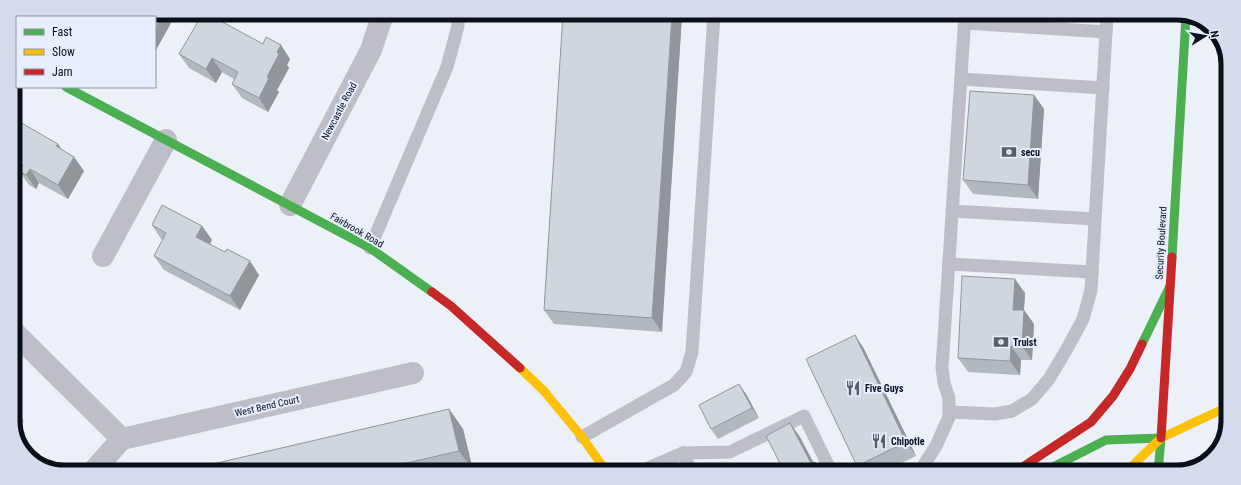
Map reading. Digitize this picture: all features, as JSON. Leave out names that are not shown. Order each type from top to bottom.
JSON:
[{"type":"street","name":"Newcastle Road","points":[[290,205],[371,50],[381,20]]},
{"type":"street","name":"Security Boulevard","points":[[1158,465],[1186,21]]},
{"type":"street","name":"Fairbrook Road","points":[[68,88],[370,248],[451,306],[503,352],[544,391],[582,437],[602,465]]},
{"type":"street","points":[[103,256],[166,140]]},
{"type":"street","points":[[1026,465],[1091,422],[1112,396],[1130,369],[1170,286]]},
{"type":"street","points":[[20,338],[122,439],[99,465]]},
{"type":"street","name":"West Bend Court","points":[[122,439],[414,373]]},
{"type":"street","points":[[1133,465],[1160,438],[1221,410]]},
{"type":"street","points":[[1057,465],[1106,440],[1160,438]]},
{"type":"lane","points":[[370,248],[447,67],[458,26],[458,20]]},
{"type":"lane","points":[[582,437],[674,385],[686,372],[692,352],[714,20]]},
{"type":"lane","points":[[924,465],[936,446],[949,417],[949,398],[944,383],[942,368],[965,20]]},
{"type":"lane","points":[[976,20],[1106,32]]},
{"type":"lane","points":[[949,412],[995,414],[1012,411],[1032,399],[1049,380],[1082,319],[1091,290],[1107,20]]},
{"type":"lane","points":[[961,79],[1103,88]]},
{"type":"lane","points":[[952,211],[1095,219]]},
{"type":"lane","points":[[949,264],[1092,272]]},
{"type":"lane","points":[[654,465],[682,452],[730,452],[804,416],[828,465]]},
{"type":"lane","points":[[682,452],[688,465]]},
{"type":"building","points":[[156,20],[160,20],[156,27]]},
{"type":"building","points":[[199,20],[219,20],[263,44],[266,37],[281,45],[277,52],[279,54],[267,77],[269,78],[259,98],[232,84],[238,72],[212,58],[206,69],[179,54]]},
{"type":"building","points":[[563,20],[672,20],[652,318],[544,310]]},
{"type":"building","name":"secu","points":[[970,91],[1034,95],[1028,185],[963,180]]},
{"type":"building","points":[[20,122],[58,144],[56,146],[74,157],[58,185],[30,169],[26,175],[20,172],[23,165],[20,164]]},
{"type":"building","points":[[162,205],[202,226],[196,237],[225,252],[227,249],[250,261],[230,296],[154,256],[166,233],[152,225]]},
{"type":"building","name":"Truist","points":[[962,276],[1015,279],[1013,310],[1024,310],[1022,346],[1011,346],[1010,361],[958,358]]},
{"type":"building","points":[[855,335],[906,442],[857,465],[806,359]]},
{"type":"building","points":[[739,384],[752,408],[711,429],[699,405]]},
{"type":"building","points":[[449,409],[459,451],[398,465],[208,465]]},
{"type":"building","points":[[790,423],[812,465],[781,465],[766,436]]},
{"type":"traffic: fast","points":[[1172,257],[1186,21]]},
{"type":"traffic: fast","points":[[68,88],[370,248],[432,292]]},
{"type":"traffic: fast","points":[[1142,344],[1170,286]]},
{"type":"traffic: fast","points":[[1057,465],[1106,440],[1161,438]]},
{"type":"traffic: fast","points":[[1159,465],[1161,438]]},
{"type":"traffic: slow","points":[[520,368],[544,391],[582,437],[602,465]]},
{"type":"traffic: slow","points":[[1133,465],[1161,438],[1221,410]]},
{"type":"traffic: jam","points":[[1161,438],[1172,257]]},
{"type":"traffic: jam","points":[[432,292],[451,306],[520,368]]},
{"type":"traffic: jam","points":[[1026,465],[1091,422],[1113,396],[1130,369],[1142,344]]},
{"type":"place","name":"secu","points":[[1009,152]]},
{"type":"place","name":"Truist","points":[[1001,342]]},
{"type":"place","name":"Five Guys","points":[[853,388]]},
{"type":"place","name":"Chipotle","points":[[879,441]]}]
